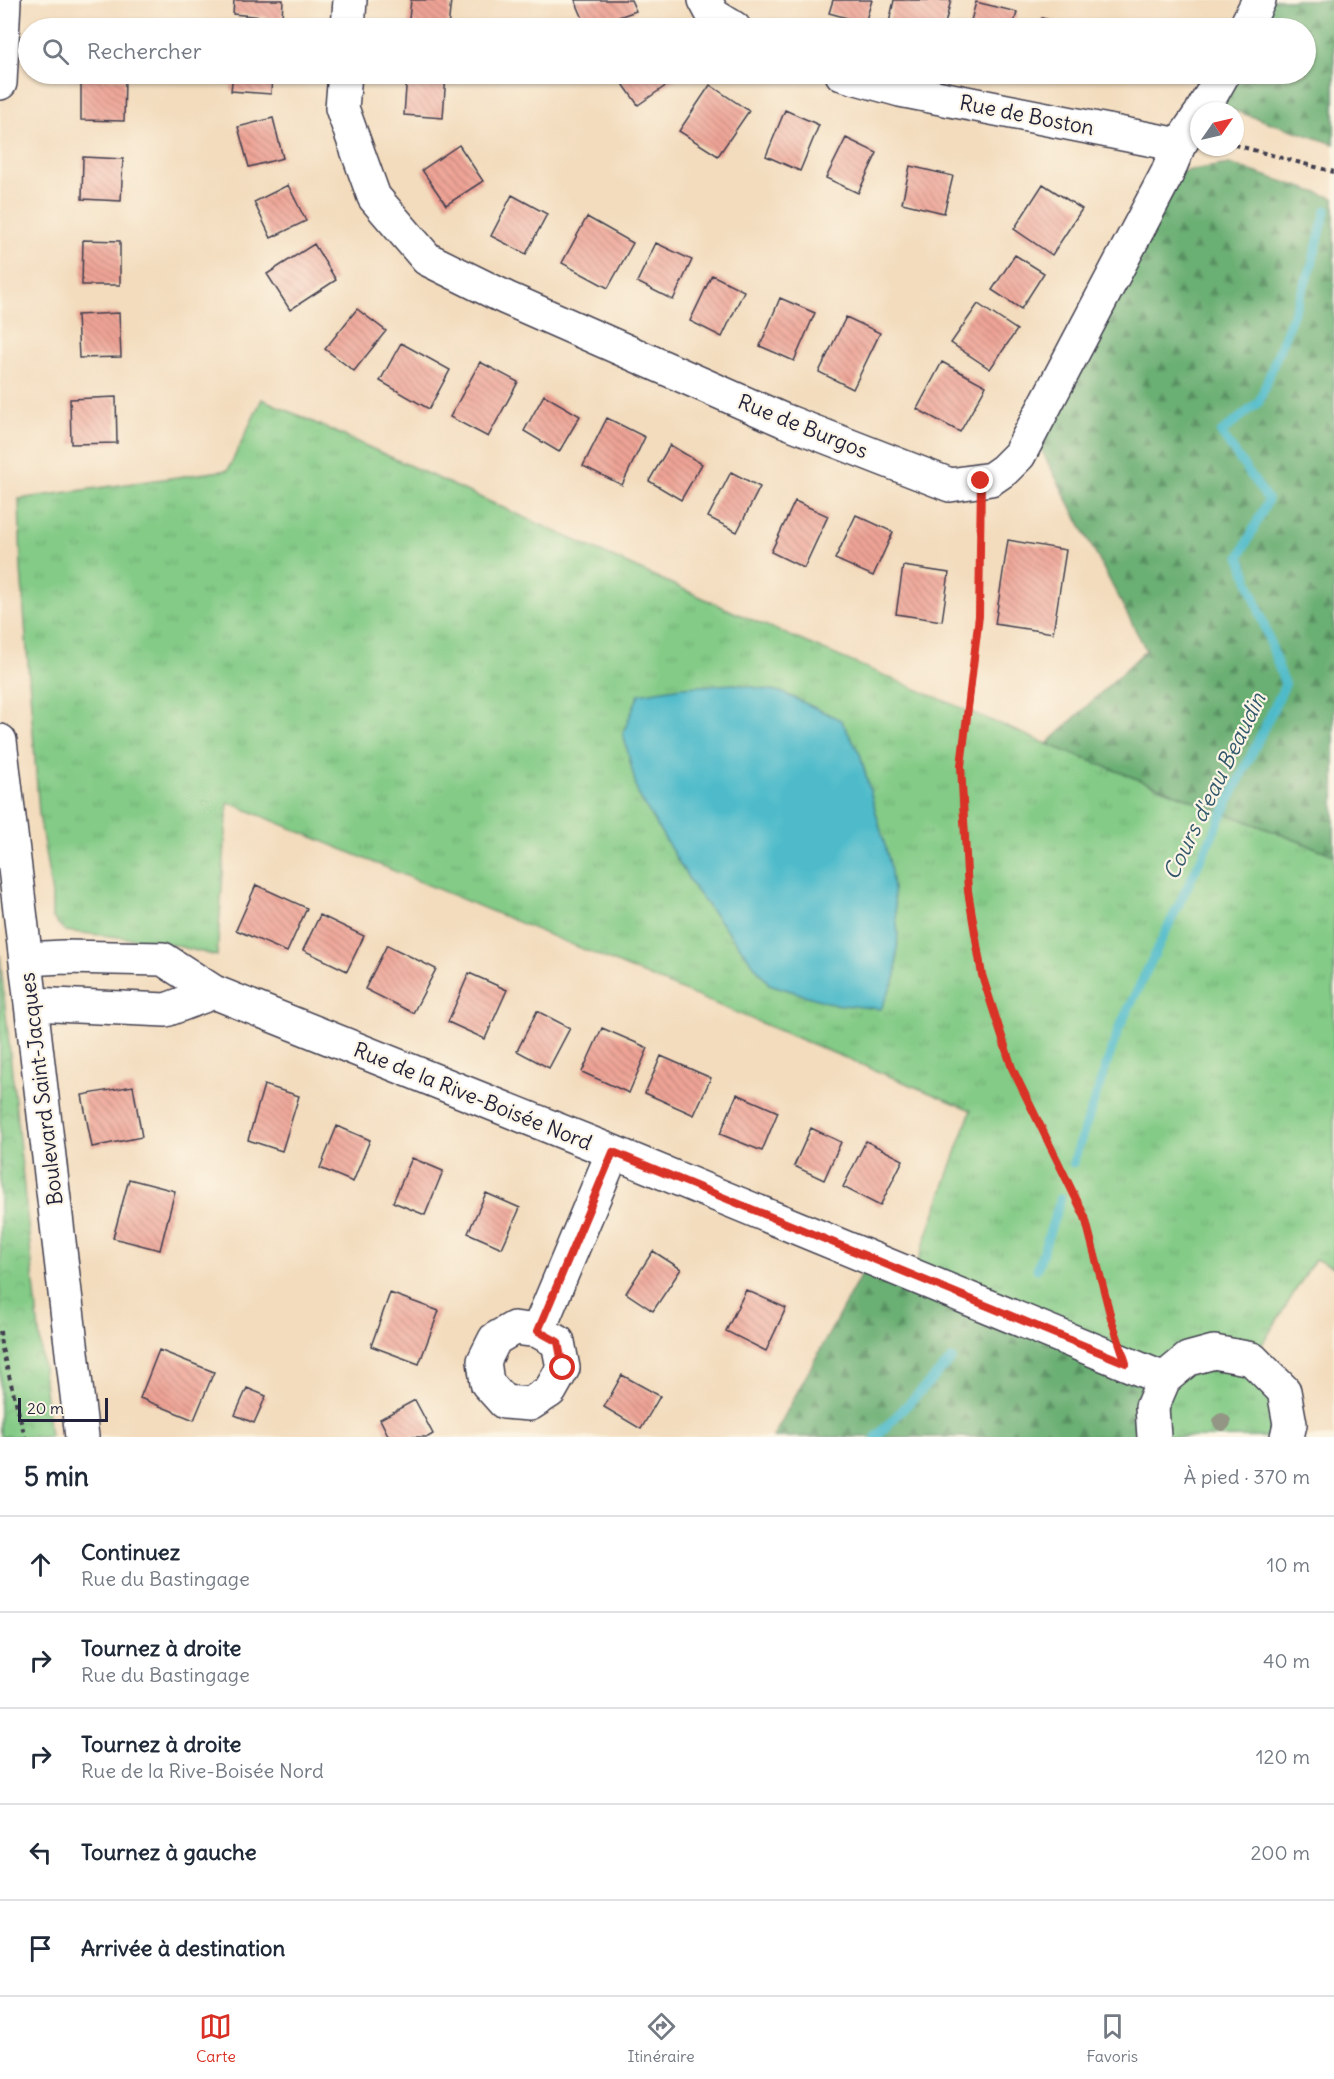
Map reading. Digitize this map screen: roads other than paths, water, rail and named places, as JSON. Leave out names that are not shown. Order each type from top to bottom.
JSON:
[{"type":"street","points":[[0,83],[4,0]]},
{"type":"street","points":[[349,18],[350,0]]},
{"type":"street","points":[[705,0],[713,15],[718,18]]},
{"type":"street","points":[[1250,18],[1258,0]]},
{"type":"street","name":"Rue de Burgos","points":[[344,84],[342,108],[374,197],[428,259],[506,298],[783,420],[950,485],[992,479],[1019,455],[1167,174],[1179,145],[1190,129]]},
{"type":"street","name":"Rue de Boston","points":[[878,84],[1179,145]]},
{"type":"street","points":[[1207,102],[1217,84]]},
{"type":"street","name":"Boulevard Saint-Jacques","points":[[0,741],[82,1437]]},
{"type":"street","name":"Rue de la Rive-Boisée Nord","points":[[26,959],[63,957],[163,959],[214,992],[613,1152],[1164,1379]]},
{"type":"street","points":[[32,1004],[166,1010],[214,992]]},
{"type":"street","points":[[538,1331],[613,1152]]},
{"type":"street","points":[[1154,1437],[1152,1407],[1164,1379],[1188,1359],[1214,1352],[1252,1359],[1284,1391],[1290,1424],[1287,1437]]},
{"type":"water","points":[[735,684],[781,692],[841,720],[860,754],[890,864],[898,933],[896,976],[881,1009],[833,1004],[769,984],[696,891],[638,794],[623,733],[639,694],[682,687]]},
{"type":"waterway","name":"Cours d'eau Beaudin","points":[[1073,1163],[1119,1028],[1285,685],[1240,556],[1268,500],[1221,433],[1259,402],[1311,268],[1326,210]]},
{"type":"waterway","name":"Cours d'eau Beaudin","points":[[1037,1269],[1061,1198]]},
{"type":"waterway","name":"Cours d'eau Beaudin","points":[[876,1437],[952,1359]]}]
